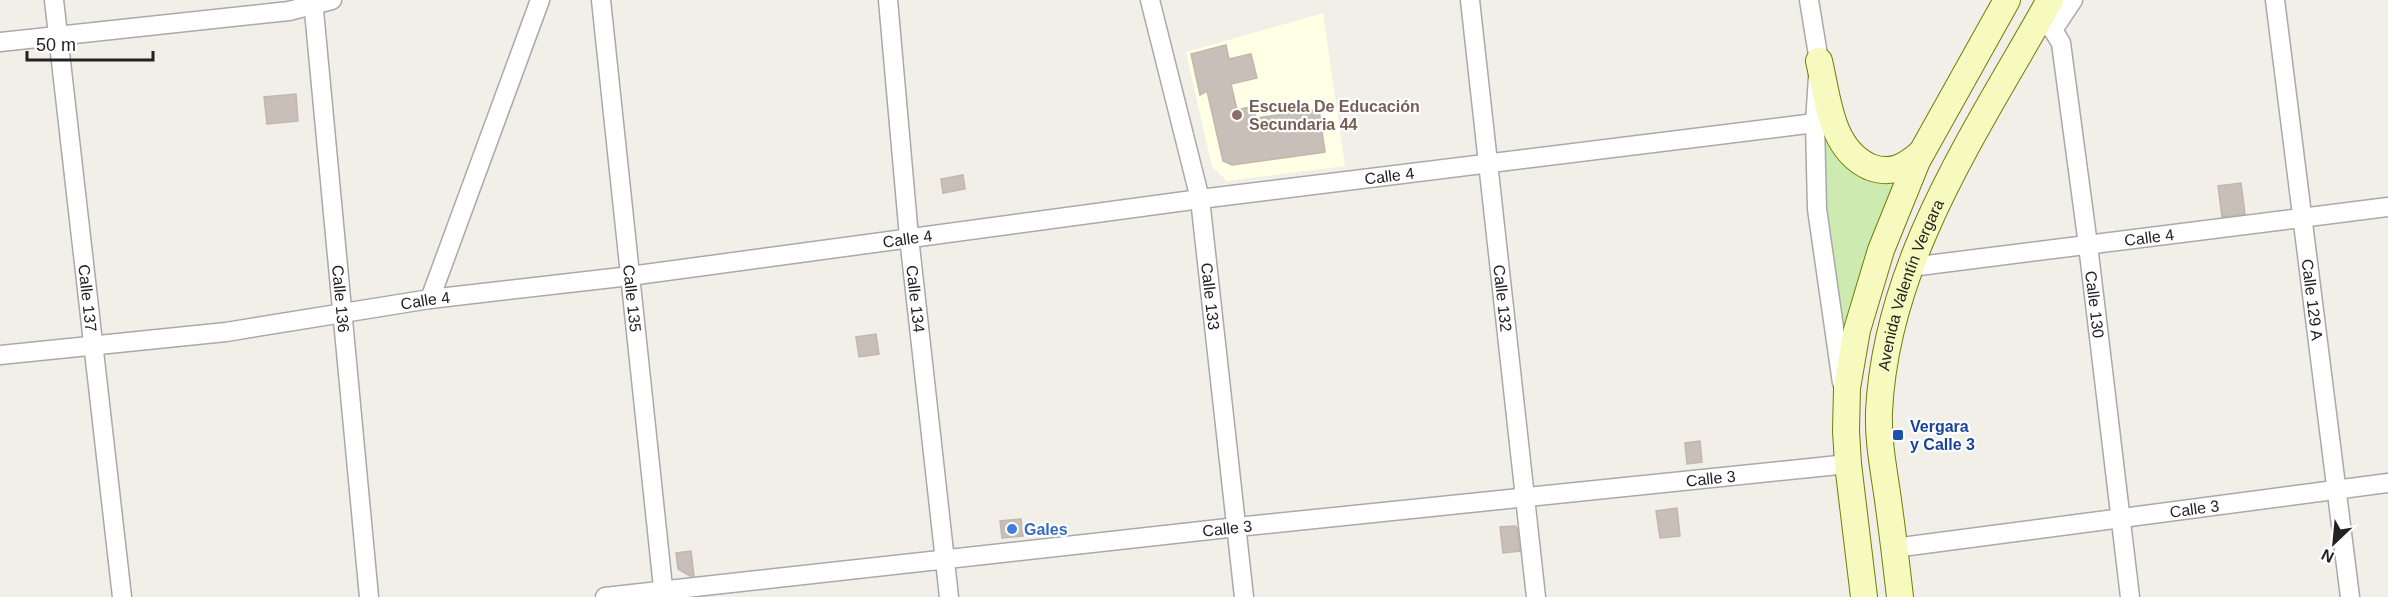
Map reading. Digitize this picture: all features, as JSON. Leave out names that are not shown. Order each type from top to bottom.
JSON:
[{"type":"main road","points":[[1864,597],[1848,464],[1846,405],[1852,352],[1870,283],[1904,190],[1921,153],[2007,0]]},
{"type":"main road","name":"Avenida Valentín Vergara","points":[[1900,597],[1881,456],[1879,414],[1885,354],[1911,267],[1935,208],[1949,179],[2047,17]]},
{"type":"main road","points":[[1819,61],[1838,135],[1842,144],[1856,159],[1875,168],[1889,171],[1902,167],[1921,153]]},
{"type":"street","name":"Calle 137","points":[[54,0],[122,597]]},
{"type":"street","points":[[430,299],[540,0]]},
{"type":"street","name":"Calle 135","points":[[602,0],[664,594]]},
{"type":"street","name":"Calle 134","points":[[888,0],[909,237],[949,597]]},
{"type":"street","name":"Calle 133","points":[[1150,0],[1200,199],[1244,597]]},
{"type":"street","name":"Calle 132","points":[[1470,0],[1536,597]]},
{"type":"street","points":[[1809,0],[1819,61],[1815,123],[1815,187],[1819,232],[1846,405]]},
{"type":"street","points":[[2047,17],[2073,0]]},
{"type":"street","name":"Calle 129 A","points":[[2275,0],[2350,597]]},
{"type":"street","points":[[0,42],[289,11],[320,2]]},
{"type":"street","name":"Calle 136","points":[[320,2],[343,313],[369,597]]},
{"type":"street","name":"Calle 130","points":[[2047,17],[2061,44],[2088,245],[2130,597]]},
{"type":"street","name":"Calle 4","points":[[0,355],[226,332],[430,299],[630,276],[1200,199],[1815,123]]},
{"type":"street","name":"Calle 4","points":[[1911,267],[2388,207]]},
{"type":"street","name":"Calle 3","points":[[605,597],[664,594],[945,559],[1848,464]]},
{"type":"street","name":"Calle 3","points":[[1894,548],[2388,483]]},
{"type":"shaded area","points":[[1323,13],[1345,166],[1227,181],[1212,167],[1186,52]]},
{"type":"green space","points":[[1822,112],[1868,179],[1894,185],[1845,345],[1823,211]]},
{"type":"building","points":[[1226,45],[1229,59],[1251,54],[1257,78],[1231,84],[1237,110],[1254,106],[1256,118],[1319,109],[1325,152],[1232,165],[1223,161],[1207,91],[1200,95],[1191,54]]},
{"type":"building","points":[[296,94],[298,121],[267,124],[264,97]]},
{"type":"building","points":[[963,175],[965,189],[943,193],[941,179]]},
{"type":"building","points":[[2241,183],[2245,214],[2222,217],[2218,186]]},
{"type":"building","points":[[876,334],[879,354],[859,357],[856,337]]},
{"type":"building","points":[[1700,441],[1702,462],[1687,464],[1685,443]]},
{"type":"building","points":[[1677,508],[1680,536],[1660,538],[1656,511]]},
{"type":"building","name":"Gales","points":[[1021,519],[1023,536],[1002,538],[1000,521]]},
{"type":"building","points":[[1515,526],[1520,551],[1503,553],[1500,527]]},
{"type":"building","points":[[691,551],[694,576],[678,569],[676,553]]},
{"type":"place","name":"Escuela De Educación Secundaria 44","points":[[1237,115]]},
{"type":"place","name":"Vergara y Calle 3","points":[[1898,435]]},
{"type":"place","name":"Gales","points":[[1012,529]]}]
